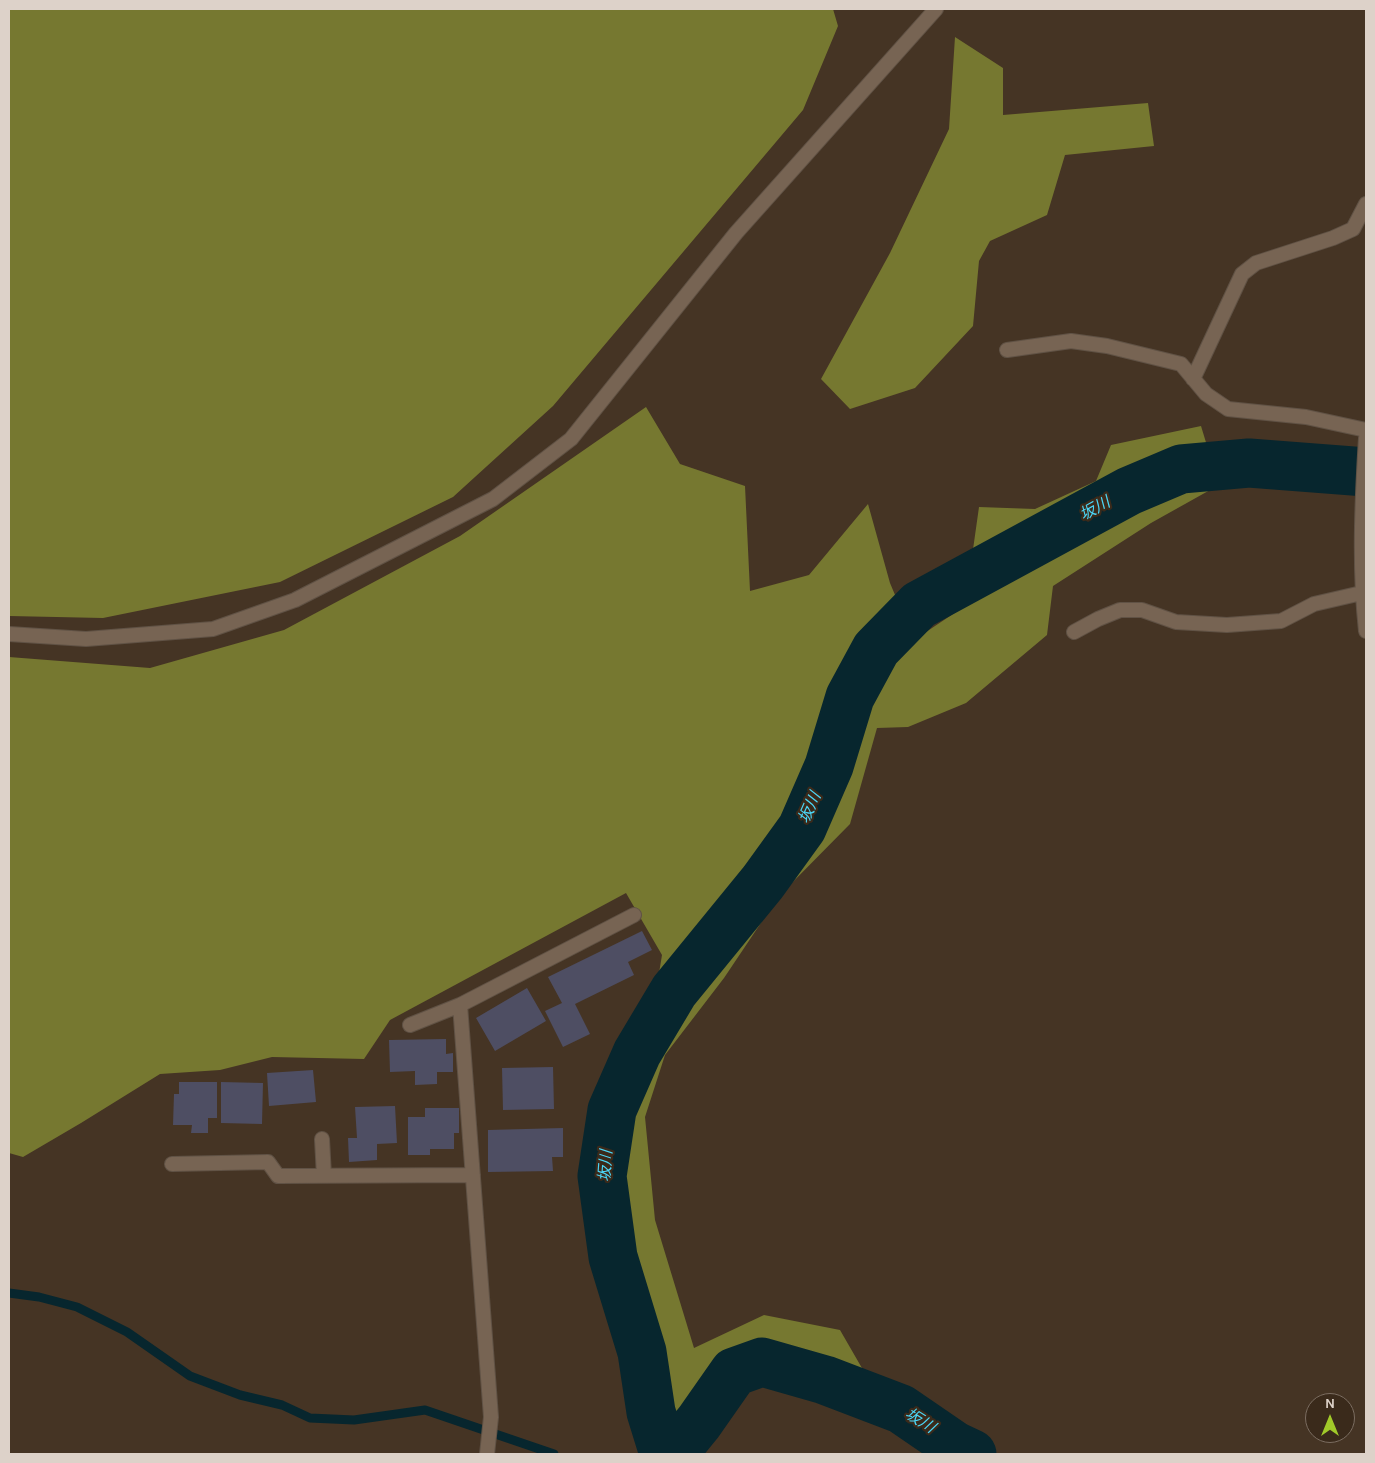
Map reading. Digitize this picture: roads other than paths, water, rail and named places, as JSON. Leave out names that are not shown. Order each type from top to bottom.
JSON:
[{"type":"street","points":[[9,634],[86,639],[213,629],[295,600],[493,499],[571,439],[736,233],[936,9]]},
{"type":"street","points":[[1193,379],[1242,274],[1256,263],[1333,238],[1353,229],[1366,204]]},
{"type":"street","points":[[1007,350],[1071,341],[1107,346],[1181,364],[1206,394],[1228,409],[1306,418],[1366,430]]},
{"type":"street","points":[[1366,438],[1362,506],[1366,631]]},
{"type":"street","points":[[1074,632],[1120,610],[1142,610],[1176,622],[1227,625],[1281,621],[1314,604],[1364,592]]},
{"type":"street","points":[[410,1025],[460,1005],[634,915]]},
{"type":"street","points":[[460,1005],[491,1416],[487,1454]]},
{"type":"street","points":[[322,1139],[324,1176]]},
{"type":"street","points":[[172,1164],[268,1162],[278,1176],[473,1175]]},
{"type":"waterway","name":"坂川","points":[[664,1454],[651,1412],[642,1352],[613,1257],[602,1176],[612,1110],[637,1053],[674,991],[763,882],[802,828],[829,766],[850,697],[876,649],[919,605],[1129,491],[1181,469],[1249,463],[1366,472]]},
{"type":"waterway","points":[[9,1293],[39,1297],[77,1307],[127,1332],[190,1376],[240,1395],[282,1405],[310,1418],[354,1420],[425,1410],[554,1454]]},
{"type":"waterway","name":"坂川","points":[[673,1454],[699,1422],[734,1372],[762,1362],[825,1380],[901,1409],[955,1446],[972,1454]]}]
